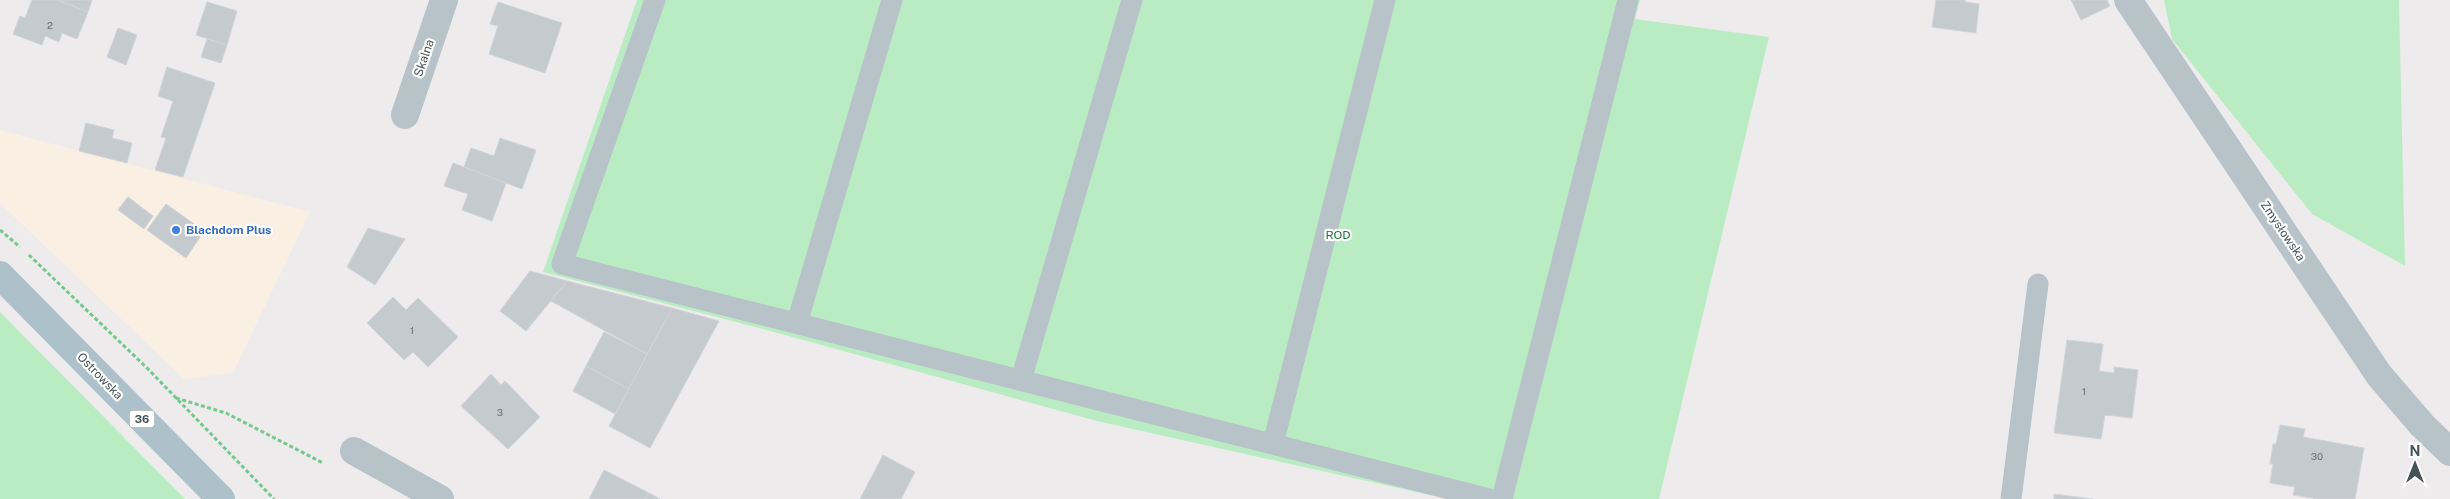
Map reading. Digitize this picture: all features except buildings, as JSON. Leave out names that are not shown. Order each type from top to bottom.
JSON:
[{"type":"main road","name":"Ostrowska","points":[[0,275],[220,499]]},
{"type":"street","name":"Skalna","points":[[405,115],[444,0]]},
{"type":"street","name":"Zmysłowska","points":[[2128,0],[2379,375],[2422,425],[2450,452]]},
{"type":"street","points":[[354,451],[440,499]]},
{"type":"lane","points":[[655,0],[562,264],[1489,499]]},
{"type":"lane","points":[[798,323],[892,0]]},
{"type":"lane","points":[[1021,380],[1132,0]]},
{"type":"lane","points":[[1273,444],[1385,0]]},
{"type":"lane","points":[[1502,499],[1628,0]]},
{"type":"lane","points":[[2011,499],[2038,284]]},
{"type":"path","points":[[0,230],[44,269],[176,398],[274,499]]},
{"type":"path","points":[[176,398],[226,413],[342,472],[354,451]]},
{"type":"shaded area","points":[[0,130],[310,212],[233,373],[184,379],[0,203]]},
{"type":"green space","name":"ROD","points":[[637,0],[1640,0],[1635,19],[1769,37],[1659,499],[1448,499],[1097,421],[778,333],[543,272]]},
{"type":"green space","points":[[2164,0],[2399,0],[2405,266],[2312,214],[2172,39]]},
{"type":"green space","points":[[0,312],[185,499],[0,499]]},
{"type":"place","name":"Blachdom Plus","points":[[176,230]]}]
